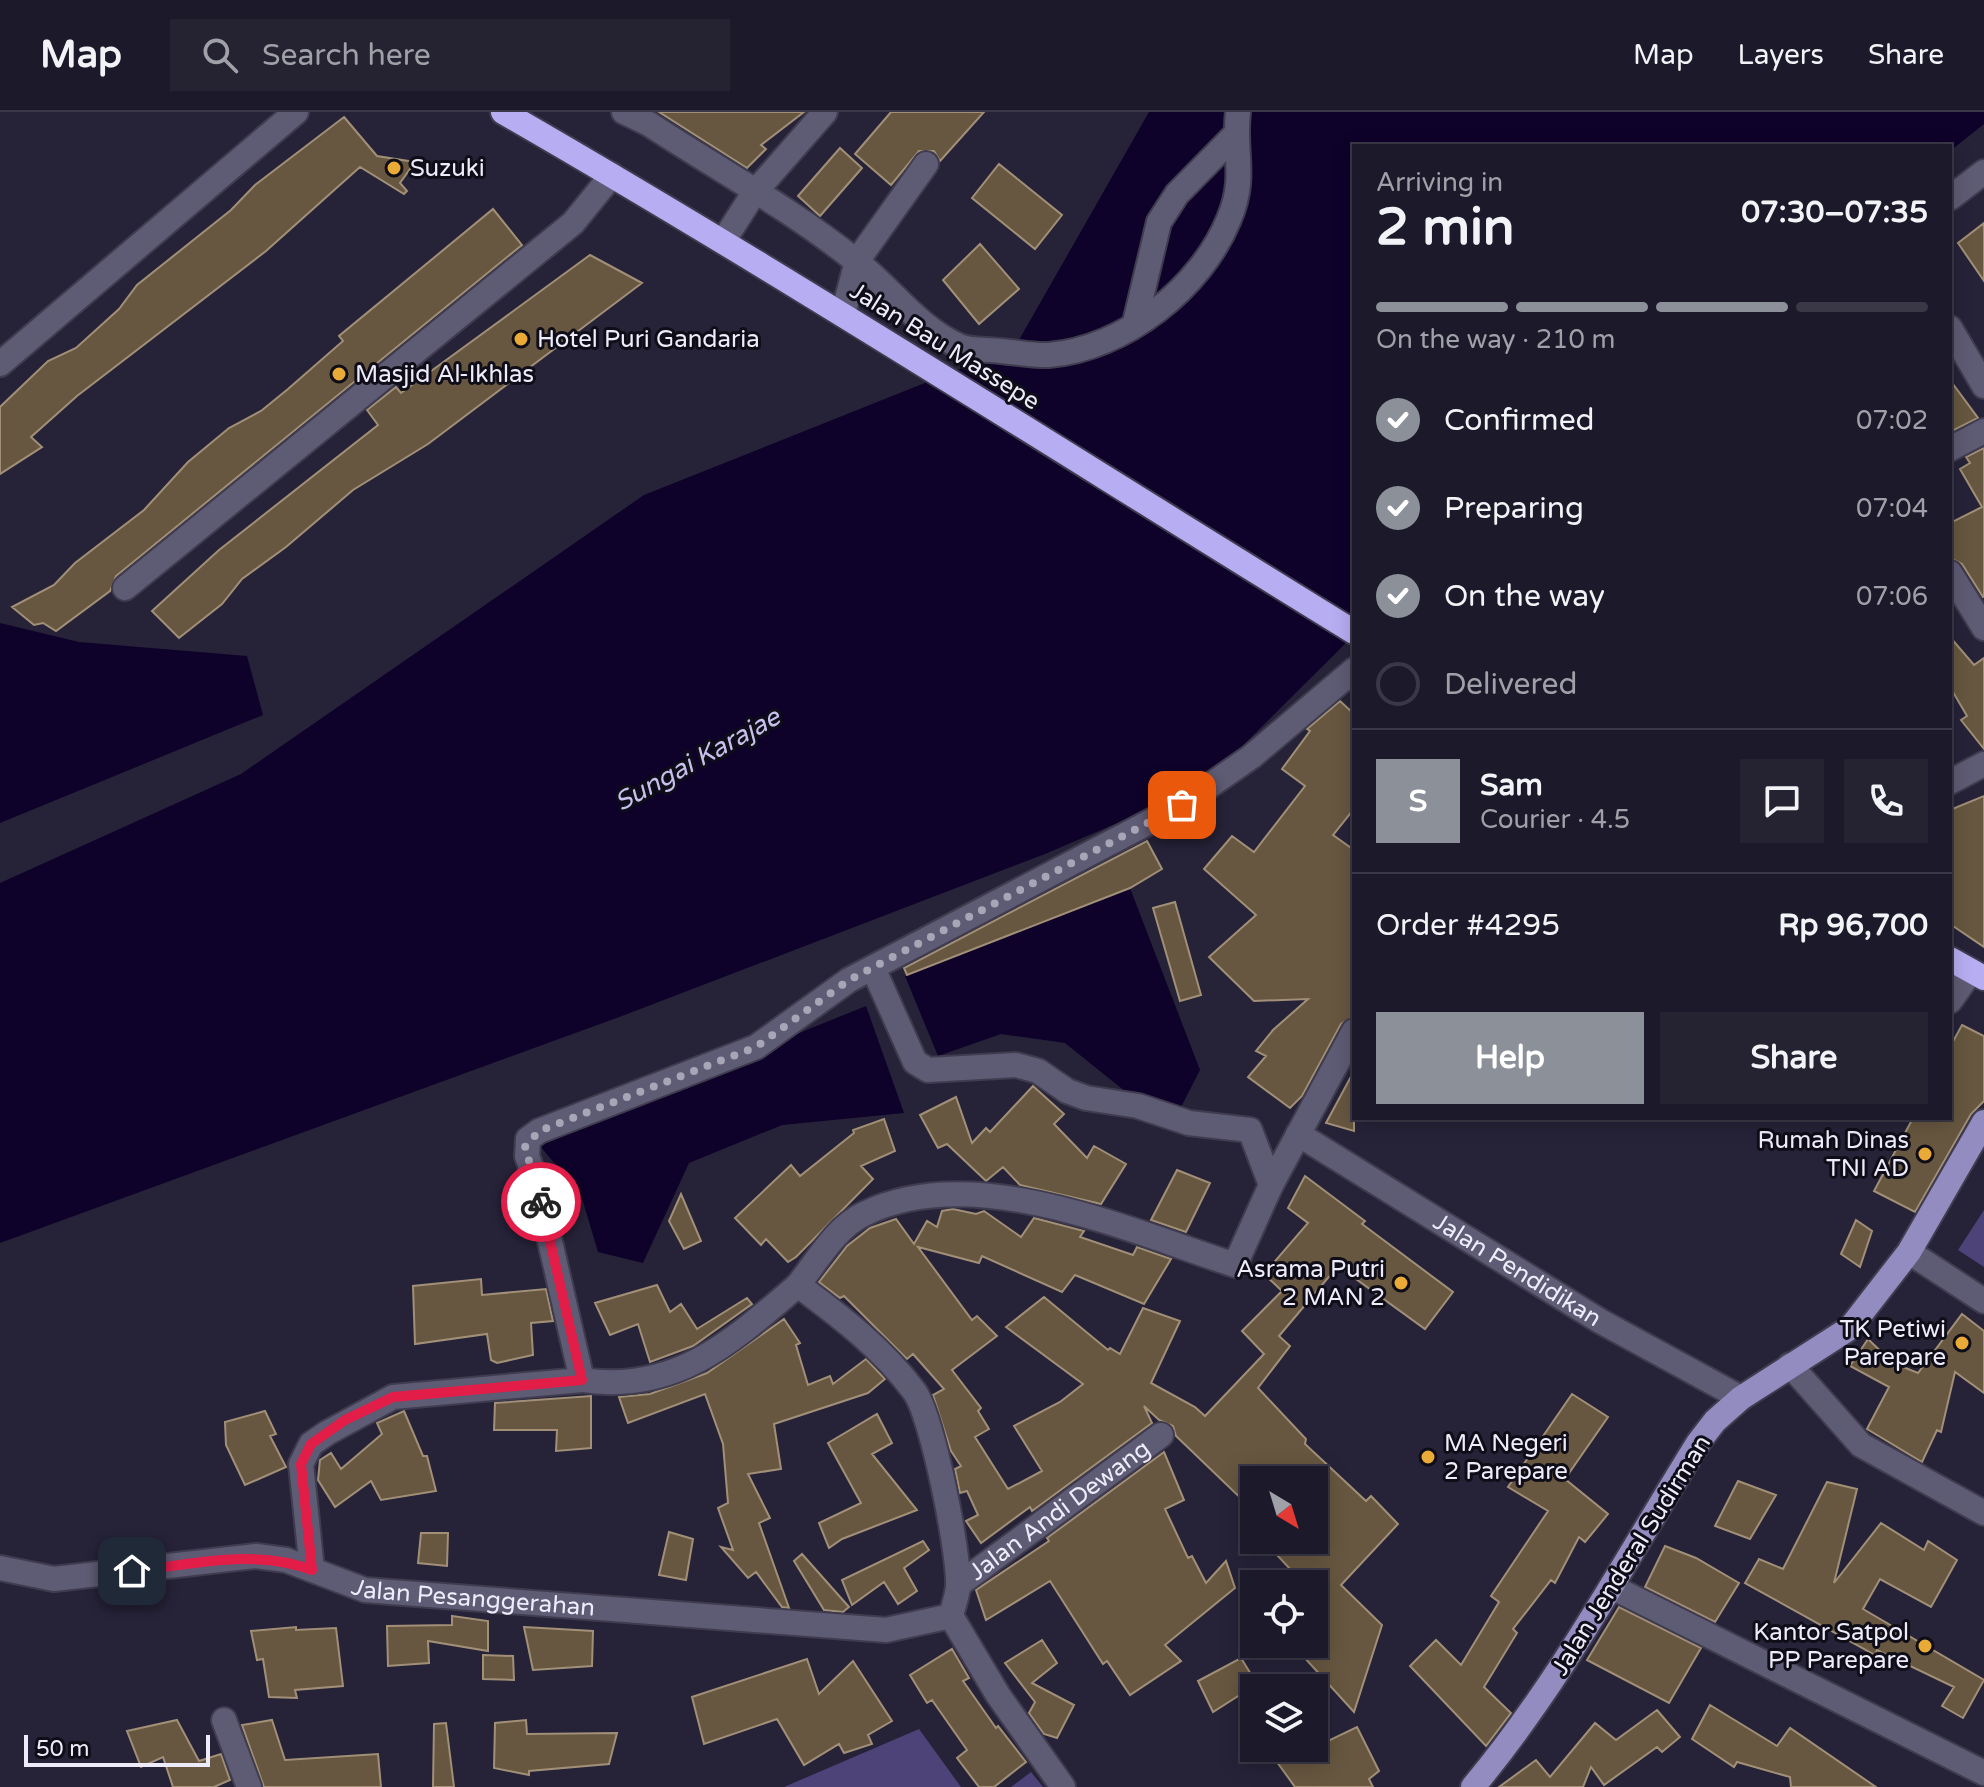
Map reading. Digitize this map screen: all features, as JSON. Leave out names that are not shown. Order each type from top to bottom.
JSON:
[{"type":"highway","name":"Jalan Bau Massepe","points":[[503,112],[724,240],[843,314],[905,357],[1352,631]]},
{"type":"main road","name":"Jalan Jenderal Sudirman","points":[[1473,1787],[1556,1677],[1614,1588],[1698,1443],[1715,1421],[1741,1398],[1850,1328],[1909,1252],[1984,1122]]},
{"type":"street","points":[[0,364],[296,112]]},
{"type":"street","points":[[624,112],[857,261],[940,337],[963,348],[1047,355],[1081,349],[1135,323],[1194,277],[1229,221],[1241,182],[1237,123]]},
{"type":"street","points":[[724,240],[754,193],[825,112]]},
{"type":"street","points":[[1135,323],[1159,222],[1177,194],[1237,123]]},
{"type":"street","points":[[843,314],[857,261],[926,164]]},
{"type":"street","points":[[1952,196],[1984,172]]},
{"type":"street","points":[[125,588],[578,217],[612,175]]},
{"type":"street","points":[[1952,331],[1984,386]]},
{"type":"street","points":[[1952,448],[1984,431]]},
{"type":"street","points":[[1952,576],[1984,628]]},
{"type":"street","points":[[582,1380],[536,1181],[527,1156],[528,1139],[539,1131],[756,1047],[849,980],[1182,805],[1251,757],[1352,672]]},
{"type":"street","points":[[1952,781],[1984,764]]},
{"type":"street","points":[[873,968],[915,1062],[921,1067],[928,1070],[1016,1065],[1038,1071],[1067,1091],[1086,1098],[1138,1106],[1198,1125],[1250,1130],[1271,1185]]},
{"type":"street","points":[[1952,997],[1968,969]]},
{"type":"street","points":[[312,1570],[301,1464],[311,1444],[336,1426],[393,1397],[582,1380],[637,1384],[684,1370],[723,1345],[798,1285],[842,1230],[863,1214],[925,1195],[957,1192],[1047,1207],[1235,1265],[1271,1185],[1352,1035]]},
{"type":"street","name":"Jalan Pendidikan","points":[[1298,1134],[1600,1321],[1741,1398]]},
{"type":"street","points":[[1909,1252],[1984,1301]]},
{"type":"street","points":[[798,1285],[860,1331],[917,1394],[943,1487],[958,1585],[951,1616],[998,1695],[1063,1787]]},
{"type":"street","points":[[1790,1365],[1861,1445],[1984,1513]]},
{"type":"street","name":"Jalan Andi Dewang","points":[[958,1585],[1161,1435]]},
{"type":"street","name":"Jalan Pesanggerahan","points":[[0,1568],[54,1579],[256,1556],[286,1560],[365,1590],[886,1630],[951,1616]]},
{"type":"street","points":[[1614,1588],[1984,1773]]},
{"type":"street","points":[[224,1720],[249,1787]]},
{"type":"shaded area","points":[[1984,1210],[1984,1267],[1958,1250]]},
{"type":"shaded area","points":[[919,1729],[961,1787],[784,1787]]},
{"type":"shaded area","points":[[1031,1772],[1043,1787],[1011,1787]]},
{"type":"water","name":"Sungai Karajae","points":[[1149,112],[1984,112],[1984,124],[1952,149],[1952,144],[1352,144],[1352,637],[1213,775],[1189,781],[1143,812],[1045,854],[622,1016],[0,1243],[0,883],[241,774],[644,495],[1015,347]]},
{"type":"water","points":[[0,623],[79,642],[247,656],[263,715],[0,823]]},
{"type":"water","points":[[1130,888],[1200,1070],[1179,1111],[1131,1096],[1065,1043],[1001,1034],[938,1056],[905,976]]},
{"type":"water","points":[[866,1006],[904,1113],[782,1125],[689,1163],[643,1263],[598,1252],[581,1195],[535,1140]]},
{"type":"building","points":[[659,112],[804,112],[761,145],[766,149],[747,168]]},
{"type":"building","points":[[891,112],[984,112],[940,161],[934,151],[919,151],[891,185],[855,154]]},
{"type":"building","points":[[344,117],[377,156],[415,162],[400,183],[407,191],[404,194],[360,167],[266,251],[77,396],[31,437],[42,447],[0,474],[0,407],[48,361],[76,348],[119,309],[137,285],[231,210],[255,185]]},
{"type":"building","points":[[840,148],[862,168],[820,216],[798,196]]},
{"type":"building","points":[[999,164],[1062,215],[1035,249],[972,198]]},
{"type":"building","points":[[493,209],[522,245],[116,576],[110,591],[56,631],[43,623],[34,625],[12,607],[54,585],[75,563],[144,510],[188,462],[229,428],[261,411],[288,389],[343,341],[339,336]]},
{"type":"building","points":[[1984,223],[1984,281],[1958,243]]},
{"type":"building","points":[[980,244],[1019,289],[979,324],[943,280]]},
{"type":"building","points":[[590,255],[642,283],[428,444],[353,490],[286,547],[242,579],[222,604],[179,638],[152,611],[219,550],[378,425],[367,410],[396,387],[401,393]]},
{"type":"building","points":[[1952,383],[1978,418],[1952,431]]},
{"type":"building","points":[[1984,448],[1983,597],[1962,564],[1952,559],[1952,522],[1982,507],[1960,469],[1970,463],[1966,457]]},
{"type":"building","points":[[1952,639],[1974,665],[1984,658],[1984,749],[1961,720],[1967,716],[1952,690]]},
{"type":"building","points":[[1340,701],[1352,712],[1352,811],[1333,835],[1352,849],[1352,1017],[1341,1024],[1302,1096],[1290,1108],[1248,1077],[1266,1056],[1256,1051],[1273,1030],[1308,999],[1254,1001],[1209,957],[1256,915],[1204,869],[1232,836],[1254,852],[1305,786],[1282,769],[1310,731],[1307,729]]},
{"type":"building","points":[[1984,796],[1984,947],[1952,925],[1952,809]]},
{"type":"building","points":[[1147,841],[1162,869],[1130,888],[907,975],[904,968]]},
{"type":"building","points":[[1175,902],[1201,995],[1180,1001],[1153,908]]},
{"type":"building","name":"Rumah Dinas TNI AD","points":[[1962,1025],[1984,1036],[1984,1101],[1971,1114],[1915,1212],[1874,1191],[1912,1120],[1952,1120],[1952,1043]]},
{"type":"building","points":[[1352,1075],[1354,1131],[1326,1123]]},
{"type":"building","points":[[1033,1086],[1064,1114],[1054,1124],[1087,1158],[1094,1146],[1126,1164],[1101,1204],[1020,1185],[1003,1167],[986,1181],[947,1144],[938,1148],[920,1115],[956,1097],[972,1143],[986,1128],[990,1132]]},
{"type":"building","points":[[884,1119],[895,1151],[861,1166],[873,1179],[796,1257],[788,1262],[766,1239],[761,1245],[735,1218],[791,1165],[800,1176],[854,1133],[853,1130]]},
{"type":"building","points":[[1177,1170],[1210,1183],[1186,1232],[1151,1220]]},
{"type":"building","points":[[1305,1176],[1365,1221],[1362,1224],[1453,1292],[1425,1329],[1338,1266],[1279,1336],[1290,1346],[1258,1388],[1306,1439],[1305,1444],[1366,1501],[1371,1496],[1398,1524],[1341,1585],[1382,1625],[1354,1712],[1328,1683],[1328,1674],[1319,1674],[1305,1658],[1328,1658],[1328,1570],[1291,1570],[1276,1554],[1328,1554],[1328,1466],[1240,1466],[1240,1498],[1176,1436],[1173,1426],[1159,1420],[1144,1406],[1152,1423],[1032,1511],[1030,1507],[981,1543],[966,1521],[978,1515],[967,1491],[960,1493],[955,1469],[961,1466],[951,1451],[933,1395],[944,1389],[913,1354],[907,1359],[844,1296],[840,1298],[819,1282],[847,1246],[870,1228],[896,1219],[914,1244],[927,1221],[937,1227],[942,1211],[953,1209],[976,1214],[984,1211],[1021,1237],[1034,1218],[1084,1231],[1080,1237],[1133,1255],[1137,1247],[1171,1259],[1144,1304],[1075,1275],[1062,1292],[982,1256],[979,1263],[918,1247],[972,1320],[977,1316],[997,1336],[952,1370],[981,1408],[978,1411],[989,1429],[975,1437],[1008,1489],[1042,1471],[1014,1426],[1060,1402],[1083,1384],[1006,1327],[1044,1297],[1108,1350],[1110,1348],[1120,1354],[1143,1308],[1180,1321],[1151,1383],[1195,1407],[1205,1416],[1264,1354],[1242,1331],[1282,1291],[1264,1274],[1308,1223],[1288,1208]]},
{"type":"building","points":[[681,1194],[701,1241],[684,1249],[669,1221]]},
{"type":"building","points":[[1856,1220],[1872,1231],[1860,1267],[1841,1254]]},
{"type":"building","points":[[481,1279],[482,1295],[546,1289],[553,1321],[531,1323],[533,1355],[497,1363],[491,1360],[487,1334],[415,1344],[413,1286]]},
{"type":"building","points":[[657,1285],[670,1312],[681,1304],[697,1329],[747,1298],[752,1304],[693,1346],[650,1362],[638,1324],[610,1335],[595,1303]]},
{"type":"building","points":[[1962,1314],[1984,1331],[1984,1393],[1955,1372],[1941,1432],[1937,1430],[1922,1462],[1867,1429],[1889,1387],[1850,1366],[1868,1339],[1893,1363],[1918,1373]]},
{"type":"building","points":[[784,1319],[800,1343],[796,1345],[808,1385],[830,1376],[833,1384],[866,1359],[885,1379],[868,1393],[774,1424],[781,1469],[748,1474],[770,1518],[759,1523],[789,1608],[782,1607],[756,1572],[748,1578],[721,1547],[733,1550],[718,1508],[728,1503],[723,1444],[705,1394],[628,1423],[619,1397],[650,1394],[707,1373]]},
{"type":"building","points":[[1572,1394],[1608,1417],[1565,1479],[1608,1514],[1585,1542],[1579,1537],[1555,1583],[1551,1580],[1513,1629],[1517,1633],[1484,1687],[1511,1713],[1486,1746],[1410,1666],[1436,1640],[1461,1665],[1499,1602],[1491,1596],[1548,1511],[1508,1487]]},
{"type":"building","points":[[591,1396],[591,1448],[556,1451],[557,1430],[494,1430],[495,1403]]},
{"type":"building","points":[[265,1411],[276,1434],[270,1436],[286,1467],[245,1485],[226,1445],[225,1422]]},
{"type":"building","points":[[404,1411],[423,1456],[427,1456],[436,1491],[381,1500],[371,1481],[335,1507],[318,1480],[320,1460],[331,1453],[341,1469],[382,1434],[377,1423]]},
{"type":"building","points":[[877,1414],[892,1443],[872,1454],[917,1510],[842,1539],[829,1548],[819,1523],[861,1503],[828,1443]]},
{"type":"building","points":[[1164,1452],[1184,1500],[1165,1509],[1188,1558],[1192,1556],[1206,1583],[1226,1561],[1235,1588],[1165,1645],[1181,1661],[1130,1695],[1107,1661],[1103,1664],[1050,1581],[986,1620],[976,1590],[1049,1541],[1047,1538]]},
{"type":"building","points":[[1738,1481],[1776,1495],[1750,1539],[1715,1526]]},
{"type":"building","points":[[1827,1482],[1857,1489],[1834,1583],[1881,1523],[1924,1550],[1928,1541],[1957,1560],[1931,1607],[1880,1579],[1863,1609],[1984,1680],[1963,1718],[1942,1706],[1954,1687],[1877,1650],[1875,1655],[1745,1583],[1759,1559],[1783,1569]]},
{"type":"building","points":[[669,1532],[693,1539],[686,1580],[659,1575]]},
{"type":"building","points":[[421,1533],[448,1533],[447,1566],[418,1563]]},
{"type":"building","points":[[923,1541],[929,1550],[904,1568],[917,1591],[898,1604],[884,1582],[852,1605],[842,1580]]},
{"type":"building","points":[[1665,1546],[1696,1558],[1739,1583],[1715,1622],[1645,1587]]},
{"type":"building","points":[[802,1554],[849,1607],[843,1612],[824,1610],[794,1561]]},
{"type":"building","points":[[1619,1607],[1701,1648],[1669,1703],[1587,1660]]},
{"type":"building","points":[[452,1616],[488,1621],[488,1651],[428,1641],[429,1663],[388,1666],[387,1626],[452,1625]]},
{"type":"building","points":[[296,1627],[296,1630],[336,1628],[343,1686],[295,1690],[297,1698],[269,1697],[263,1659],[257,1660],[251,1631]]},
{"type":"building","points":[[524,1627],[593,1631],[592,1666],[533,1670]]},
{"type":"building","points":[[1042,1640],[1057,1663],[1032,1683],[1074,1705],[1057,1738],[1044,1734],[1029,1713],[1035,1702],[1005,1663]]},
{"type":"building","points":[[952,1649],[969,1678],[963,1681],[996,1728],[998,1726],[1026,1762],[994,1787],[979,1787],[957,1758],[967,1750],[932,1700],[927,1703],[910,1675]]},
{"type":"building","points":[[483,1655],[513,1656],[514,1680],[483,1679]]},
{"type":"building","points":[[1241,1658],[1251,1674],[1240,1674],[1240,1695],[1213,1712],[1198,1681]]},
{"type":"building","points":[[807,1659],[819,1694],[853,1661],[892,1721],[868,1735],[872,1744],[844,1753],[839,1744],[804,1765],[777,1719],[704,1744],[692,1697]]},
{"type":"building","points":[[1710,1705],[1777,1746],[1790,1728],[1876,1787],[1791,1787],[1790,1777],[1737,1762],[1734,1767],[1692,1739]]},
{"type":"building","points":[[1657,1710],[1680,1737],[1662,1752],[1657,1747],[1604,1785],[1591,1767],[1583,1787],[1499,1787],[1536,1760],[1550,1777],[1595,1723],[1616,1740]]},
{"type":"building","points":[[177,1720],[199,1761],[221,1754],[230,1780],[214,1787],[173,1787],[163,1757],[141,1767],[127,1731]]},
{"type":"building","points":[[272,1720],[285,1760],[378,1754],[381,1787],[264,1787],[242,1725]]},
{"type":"building","points":[[526,1720],[527,1734],[617,1733],[609,1764],[529,1771],[529,1775],[494,1768],[495,1723]]},
{"type":"building","points":[[446,1723],[454,1787],[433,1787],[434,1724]]},
{"type":"building","points":[[1357,1727],[1379,1771],[1369,1779],[1373,1787],[1295,1787],[1277,1762],[1328,1762],[1328,1741]]},
{"type":"way so far","points":[[541,1202],[525,1147],[528,1139],[539,1131],[756,1047],[849,980],[1182,805]]},
{"type":"place","name":"Suzuki","points":[[394,168]]},
{"type":"place","name":"Hotel Puri Gandaria","points":[[521,339]]},
{"type":"place","name":"Masjid Al-Ikhlas","points":[[339,374]]},
{"type":"place","name":"Rumah Dinas TNI AD","points":[[1925,1154]]},
{"type":"place","name":"Asrama Putri 2 MAN 2","points":[[1401,1283]]},
{"type":"place","name":"TK Petiwi Parepare","points":[[1962,1343]]},
{"type":"place","name":"MA Negeri 2 Parepare","points":[[1428,1457]]},
{"type":"place","name":"Kantor Satpol PP Parepare","points":[[1925,1646]]},
{"type":"route","points":[[132,1571],[256,1556],[286,1560],[312,1570],[301,1464],[311,1444],[345,1420],[393,1397],[582,1380],[541,1202]]}]
